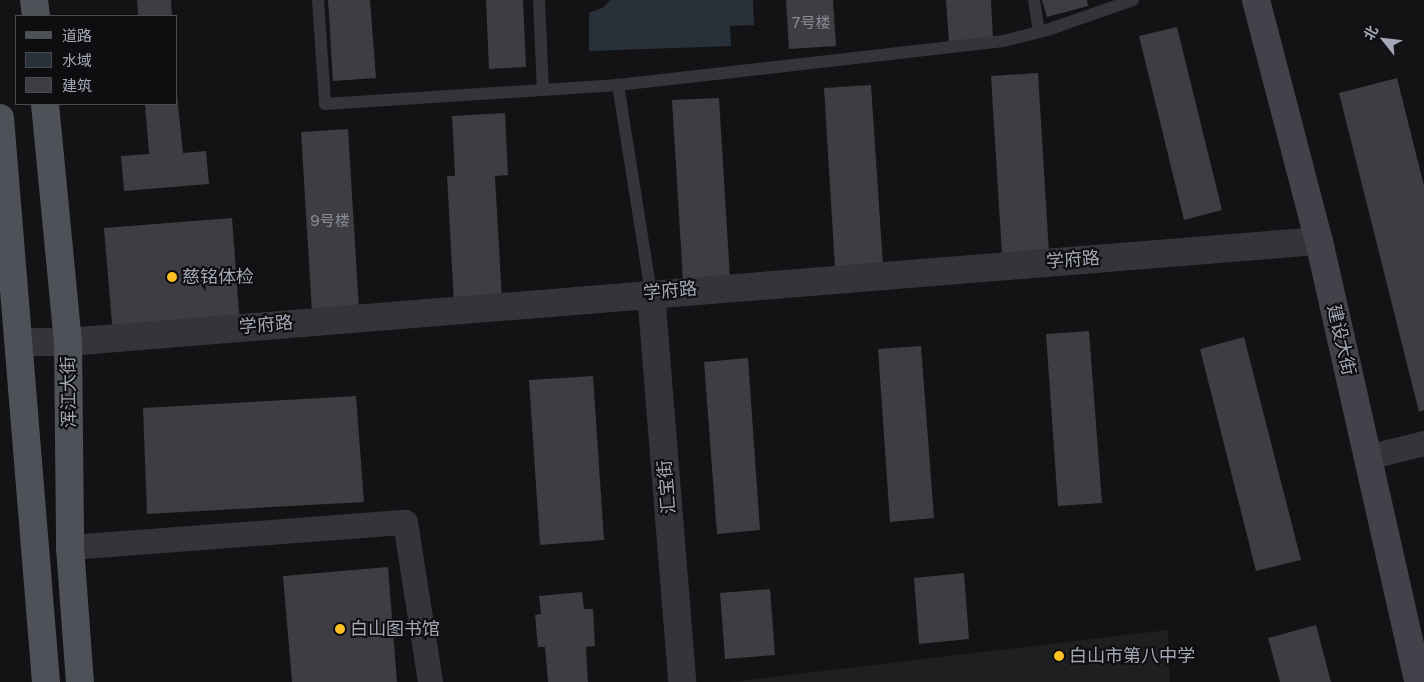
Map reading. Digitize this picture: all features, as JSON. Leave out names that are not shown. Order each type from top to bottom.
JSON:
[{"type":"main road","points":[[34,0],[36,15]]},
{"type":"main road","name":"建设大街","points":[[1256,0],[1318,241],[1418,682]]},
{"type":"main road","name":"浑江大街","points":[[45,105],[68,342],[70,547],[80,682]]},
{"type":"main road","points":[[0,118],[21,342],[46,682]]},
{"type":"street","name":"学府路","points":[[21,342],[68,342],[651,293],[1318,241]]},
{"type":"street","name":"汇宝街","points":[[651,293],[682,682]]},
{"type":"street","points":[[1367,457],[1424,443]]},
{"type":"street","points":[[70,547],[405,522],[430,682]]},
{"type":"lane","points":[[318,0],[325,104],[618,85],[1003,41],[1039,32],[1133,0]]},
{"type":"lane","points":[[538,0],[543,90]]},
{"type":"lane","points":[[1034,0],[1039,32]]},
{"type":"lane","points":[[618,85],[651,293]]},
{"type":"shaded area","name":"白山市第八中学","points":[[1168,630],[1170,682],[730,682]]},
{"type":"water","points":[[610,0],[753,0],[754,25],[730,26],[731,46],[589,51],[589,13],[604,7]]},
{"type":"building","points":[[137,0],[171,0],[172,15],[138,15]]},
{"type":"building","points":[[328,0],[370,0],[376,78],[333,81]]},
{"type":"building","points":[[486,0],[523,0],[526,67],[489,69]]},
{"type":"building","points":[[786,0],[833,0],[836,46],[789,49]]},
{"type":"building","points":[[946,0],[991,0],[993,39],[949,43]]},
{"type":"building","points":[[1042,0],[1087,0],[1088,6],[1047,17]]},
{"type":"building","points":[[1177,27],[1222,210],[1184,220],[1139,36]]},
{"type":"building","points":[[1038,73],[1049,253],[1002,256],[991,76]]},
{"type":"building","points":[[1397,78],[1424,186],[1424,410],[1419,412],[1339,93]]},
{"type":"building","points":[[871,85],[883,265],[835,268],[824,88]]},
{"type":"building","points":[[719,98],[730,278],[683,281],[672,100]]},
{"type":"building","points":[[145,105],[178,105],[183,153],[206,151],[209,184],[124,191],[121,156],[149,154]]},
{"type":"building","points":[[505,113],[508,175],[495,176],[502,300],[454,303],[447,176],[455,176],[452,116]]},
{"type":"building","points":[[348,129],[359,309],[312,312],[301,132]]},
{"type":"building","name":"慈铭体检","points":[[232,218],[240,325],[113,335],[104,228]]},
{"type":"building","points":[[1089,331],[1102,503],[1058,506],[1046,334]]},
{"type":"building","points":[[1244,337],[1301,560],[1256,571],[1200,349]]},
{"type":"building","points":[[921,346],[934,518],[890,522],[878,349]]},
{"type":"building","points":[[748,358],[760,530],[717,534],[704,362]]},
{"type":"building","points":[[593,376],[604,540],[540,545],[529,380]]},
{"type":"building","points":[[356,396],[364,502],[147,514],[143,408]]},
{"type":"building","name":"白山图书馆","points":[[388,567],[397,682],[292,682],[283,576]]},
{"type":"building","points":[[964,573],[969,639],[919,644],[914,578]]},
{"type":"building","points":[[770,589],[775,655],[725,659],[720,593]]},
{"type":"building","points":[[582,592],[584,609],[593,609],[595,646],[586,647],[588,682],[548,682],[545,647],[538,647],[535,615],[541,614],[539,596]]},
{"type":"building","points":[[1316,625],[1331,682],[1280,682],[1268,638]]},
{"type":"place","name":"慈铭体检","points":[[172,277]]},
{"type":"place","name":"白山图书馆","points":[[340,629]]},
{"type":"place","name":"白山市第八中学","points":[[1059,656]]}]
